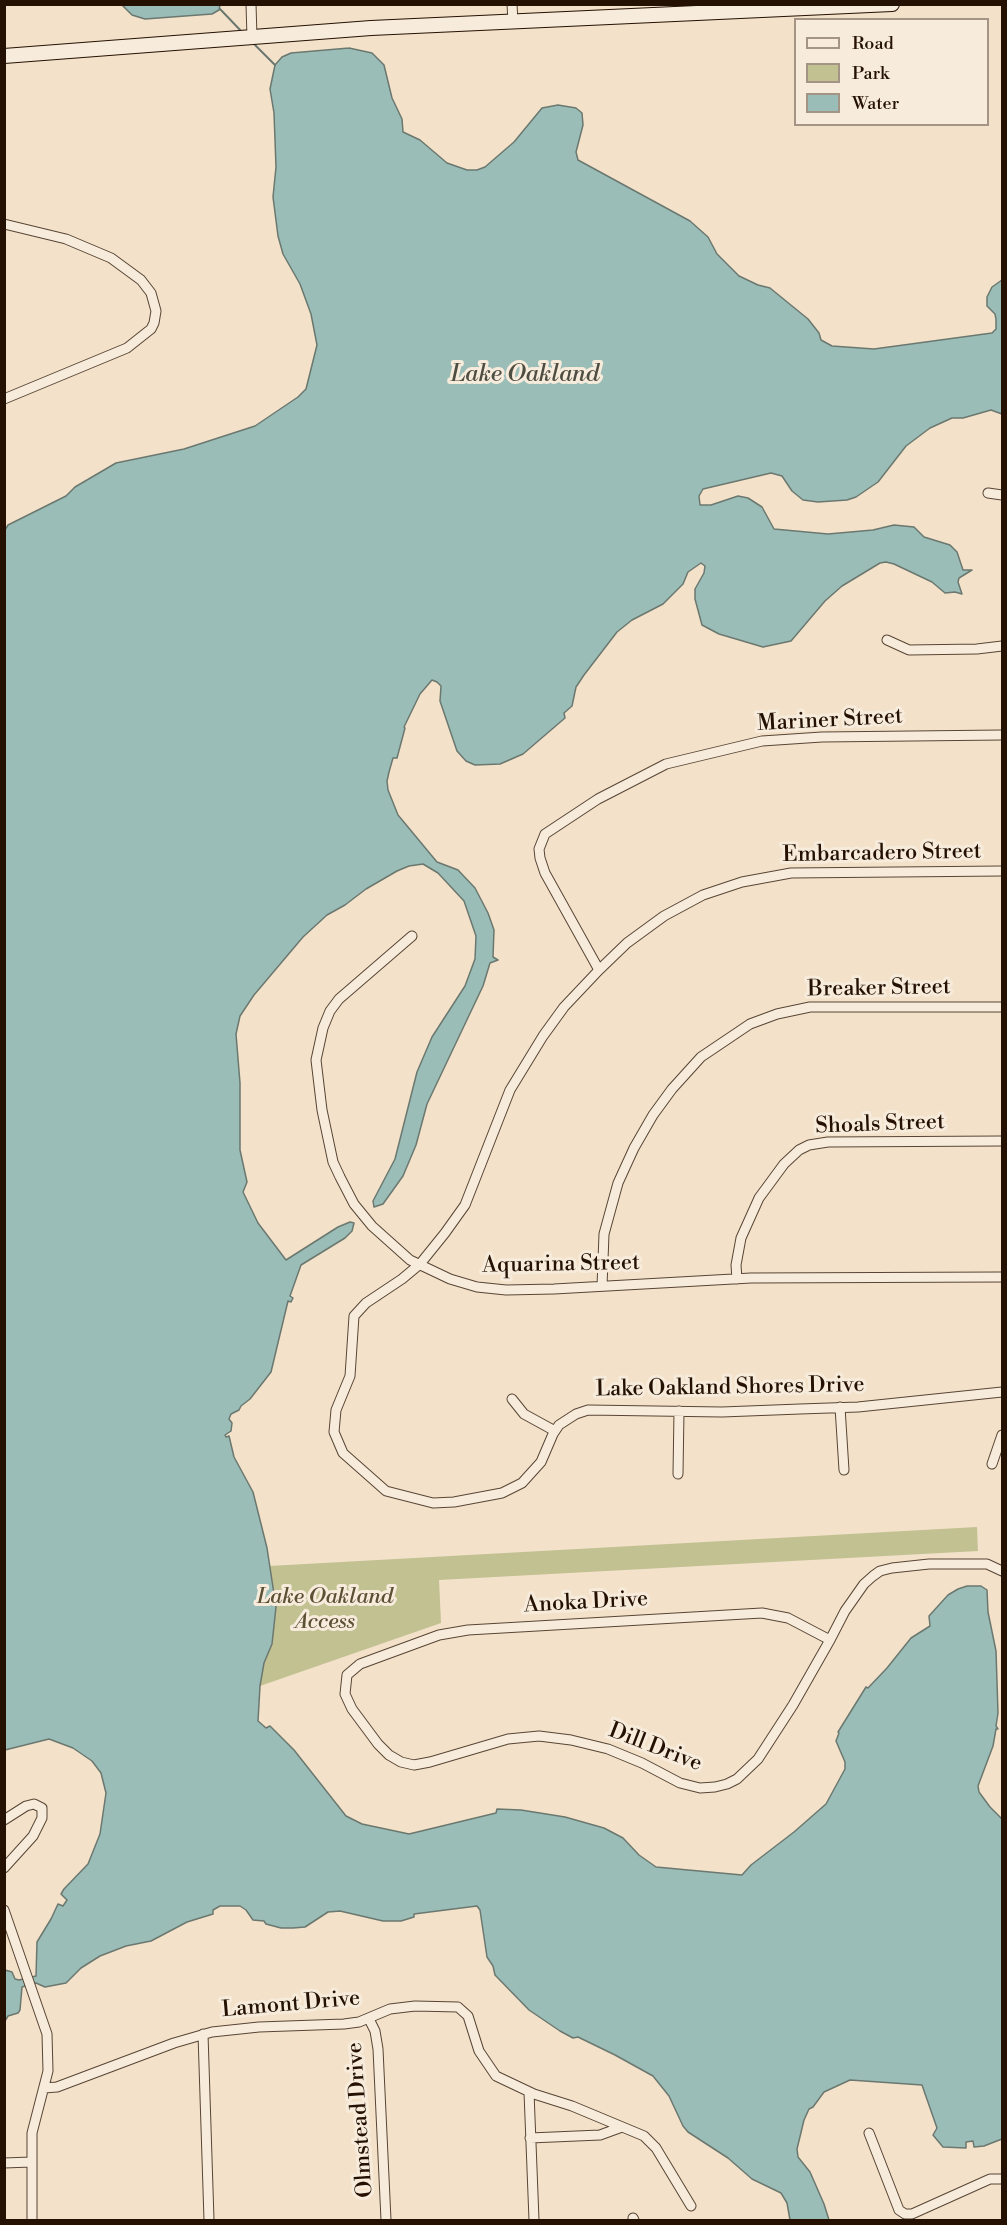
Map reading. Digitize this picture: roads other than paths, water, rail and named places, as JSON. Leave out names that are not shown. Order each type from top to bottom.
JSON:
[{"type":"street","points":[[251,4],[252,37]]},
{"type":"street","points":[[512,4],[513,22]]},
{"type":"street","points":[[4,56],[371,28],[513,22],[688,10],[892,4]]},
{"type":"street","points":[[4,224],[66,239],[111,258],[141,280],[155,304],[154,323],[151,329],[127,348],[4,399]]},
{"type":"street","points":[[988,493],[1002,495]]},
{"type":"street","points":[[887,640],[909,650],[977,649],[1002,646]]},
{"type":"street","name":"Mariner Street","points":[[599,970],[545,873],[539,849],[545,834],[598,799],[666,764],[762,741],[822,737],[1002,735]]},
{"type":"street","name":"Embarcadero Street","points":[[420,1264],[465,1205],[510,1090],[564,1007],[627,943],[664,916],[703,895],[742,882],[791,873],[1002,871]]},
{"type":"street","name":"Aquarina Street","points":[[412,936],[339,999],[330,1011],[323,1028],[316,1059],[322,1110],[333,1162],[348,1195],[372,1226],[410,1260],[450,1279],[477,1287],[545,1289],[737,1279],[1002,1277]]},
{"type":"street","name":"Breaker Street","points":[[602,1286],[604,1234],[618,1183],[653,1115],[672,1089],[701,1057],[750,1024],[777,1014],[810,1007],[1002,1006]]},
{"type":"street","name":"Shoals Street","points":[[737,1279],[736,1264],[741,1238],[759,1198],[784,1164],[799,1150],[809,1145],[828,1142],[1002,1141]]},
{"type":"street","name":"Lake Oakland Shores Drive","points":[[420,1264],[366,1303],[354,1316],[350,1376],[336,1410],[334,1432],[343,1453],[386,1491],[433,1503],[454,1502],[502,1493],[522,1483],[541,1461],[555,1431],[568,1418],[588,1410],[722,1412],[840,1407],[1002,1392]]},
{"type":"street","points":[[512,1400],[524,1414],[555,1431]]},
{"type":"street","points":[[840,1407],[844,1470]]},
{"type":"street","points":[[678,1474],[679,1411]]},
{"type":"street","points":[[992,1464],[1002,1435]]},
{"type":"street","name":"Dill Drive","points":[[347,1675],[345,1694],[352,1709],[378,1744],[389,1755],[401,1762],[414,1765],[430,1762],[500,1741],[539,1736],[571,1740],[608,1749],[642,1763],[680,1783],[700,1788],[715,1787],[737,1779],[758,1759],[793,1705],[845,1611],[864,1584],[880,1571],[929,1564],[970,1563],[987,1564],[1002,1571]]},
{"type":"street","name":"Anoka Drive","points":[[347,1675],[360,1664],[439,1635],[513,1626],[762,1613],[788,1618],[830,1640]]},
{"type":"street","points":[[4,1820],[26,1806],[34,1804],[42,1808],[42,1818],[33,1836],[4,1868]]},
{"type":"street","points":[[4,1911],[47,2034],[48,2071],[32,2133],[33,2220]]},
{"type":"street","name":"Lamont Drive","points":[[44,2088],[57,2087],[137,2056],[203,2034],[240,2028],[344,2024],[369,2019],[381,2011],[415,2006],[458,2007],[468,2016],[479,2051],[496,2076],[529,2092]]},
{"type":"street","name":"Olmstead Drive","points":[[369,2019],[375,2031],[378,2049],[386,2220]]},
{"type":"street","points":[[203,2034],[209,2220]]},
{"type":"street","points":[[534,2220],[529,2092],[572,2106],[644,2136],[656,2148],[691,2206]]},
{"type":"street","points":[[530,2138],[600,2134],[622,2127]]},
{"type":"street","points":[[869,2133],[900,2210],[905,2214],[912,2214],[990,2179],[1002,2179]]},
{"type":"street","points":[[4,2163],[32,2162]]},
{"type":"water","points":[[122,5],[220,5],[219,10],[212,14],[145,19],[132,15]]},
{"type":"water","name":"Lake Oakland","points":[[349,48],[372,53],[384,65],[392,98],[402,119],[403,132],[420,140],[447,163],[467,170],[485,167],[514,142],[542,108],[558,105],[576,108],[582,113],[583,125],[576,152],[578,160],[690,221],[708,237],[717,254],[739,276],[770,288],[808,319],[819,333],[821,340],[832,346],[874,349],[992,333],[996,329],[996,319],[995,314],[987,306],[987,297],[992,287],[1002,280],[1002,414],[991,410],[963,418],[952,418],[930,428],[906,446],[878,482],[856,497],[847,500],[818,502],[803,500],[792,491],[782,476],[771,473],[703,489],[699,496],[700,505],[711,505],[738,496],[748,498],[762,507],[774,529],[828,534],[873,530],[894,525],[914,527],[924,537],[950,545],[957,552],[963,570],[972,570],[959,578],[962,594],[945,593],[932,582],[894,564],[880,563],[842,586],[825,601],[791,641],[763,647],[719,634],[702,625],[695,599],[695,589],[704,573],[705,566],[701,563],[688,572],[683,584],[663,604],[632,620],[617,632],[576,687],[572,706],[564,713],[565,718],[523,754],[500,764],[475,765],[466,761],[457,751],[440,701],[441,686],[437,682],[432,680],[420,694],[404,727],[397,758],[393,758],[387,781],[388,790],[398,815],[437,862],[458,870],[475,888],[494,930],[493,957],[498,960],[490,963],[483,986],[427,1104],[416,1145],[403,1176],[383,1204],[374,1207],[373,1201],[395,1159],[417,1072],[432,1037],[465,986],[475,959],[476,936],[464,901],[438,873],[423,864],[397,871],[366,889],[327,915],[303,937],[254,995],[240,1016],[236,1034],[240,1083],[240,1150],[247,1182],[243,1192],[258,1223],[286,1260],[338,1227],[350,1222],[354,1223],[352,1231],[345,1238],[301,1265],[290,1296],[293,1298],[291,1302],[288,1301],[271,1372],[250,1399],[239,1410],[231,1414],[229,1419],[232,1423],[231,1431],[225,1435],[229,1436],[234,1457],[253,1492],[267,1548],[276,1607],[272,1644],[264,1663],[260,1686],[258,1721],[266,1728],[270,1726],[294,1750],[346,1816],[362,1824],[409,1834],[496,1813],[497,1809],[521,1810],[565,1817],[604,1828],[623,1838],[639,1855],[656,1867],[742,1875],[751,1865],[826,1804],[845,1769],[845,1762],[836,1741],[838,1732],[866,1687],[868,1688],[887,1668],[911,1638],[930,1626],[929,1616],[948,1595],[967,1586],[981,1586],[987,1590],[988,1612],[996,1651],[998,1713],[996,1726],[998,1729],[996,1729],[993,1746],[978,1786],[979,1792],[1002,1819],[1002,2139],[984,2146],[974,2147],[973,2141],[966,2142],[966,2148],[943,2147],[933,2135],[937,2128],[922,2085],[850,2080],[824,2092],[809,2109],[797,2149],[798,2157],[810,2172],[829,2220],[790,2220],[787,2203],[781,2193],[752,2179],[728,2158],[688,2132],[669,2096],[653,2076],[578,2037],[573,2038],[529,2010],[495,1975],[493,1966],[487,1957],[480,1910],[477,1906],[414,1914],[414,1917],[401,1921],[383,1921],[340,1911],[328,1912],[305,1927],[281,1928],[266,1924],[264,1921],[253,1920],[240,1906],[220,1906],[213,1910],[213,1914],[187,1922],[151,1941],[126,1946],[100,1956],[81,1968],[66,1983],[45,1987],[36,1983],[22,1987],[20,2010],[8,2016],[5,2021],[5,1970],[12,1972],[15,1979],[19,1980],[36,1976],[37,1942],[58,1904],[63,1906],[67,1900],[61,1894],[64,1889],[88,1864],[100,1834],[106,1793],[101,1773],[92,1761],[73,1748],[49,1739],[5,1750],[5,530],[8,525],[66,496],[75,487],[116,463],[184,449],[255,426],[306,389],[317,345],[311,314],[300,284],[283,254],[278,236],[273,197],[276,167],[274,113],[270,89],[275,65],[282,57],[291,53]]},
{"type":"waterway","points":[[220,9],[243,33]]},
{"type":"waterway","points":[[253,43],[275,65]]},
{"type":"park label","name":"Lake Oakland Access","points":[[325,1610]]}]
